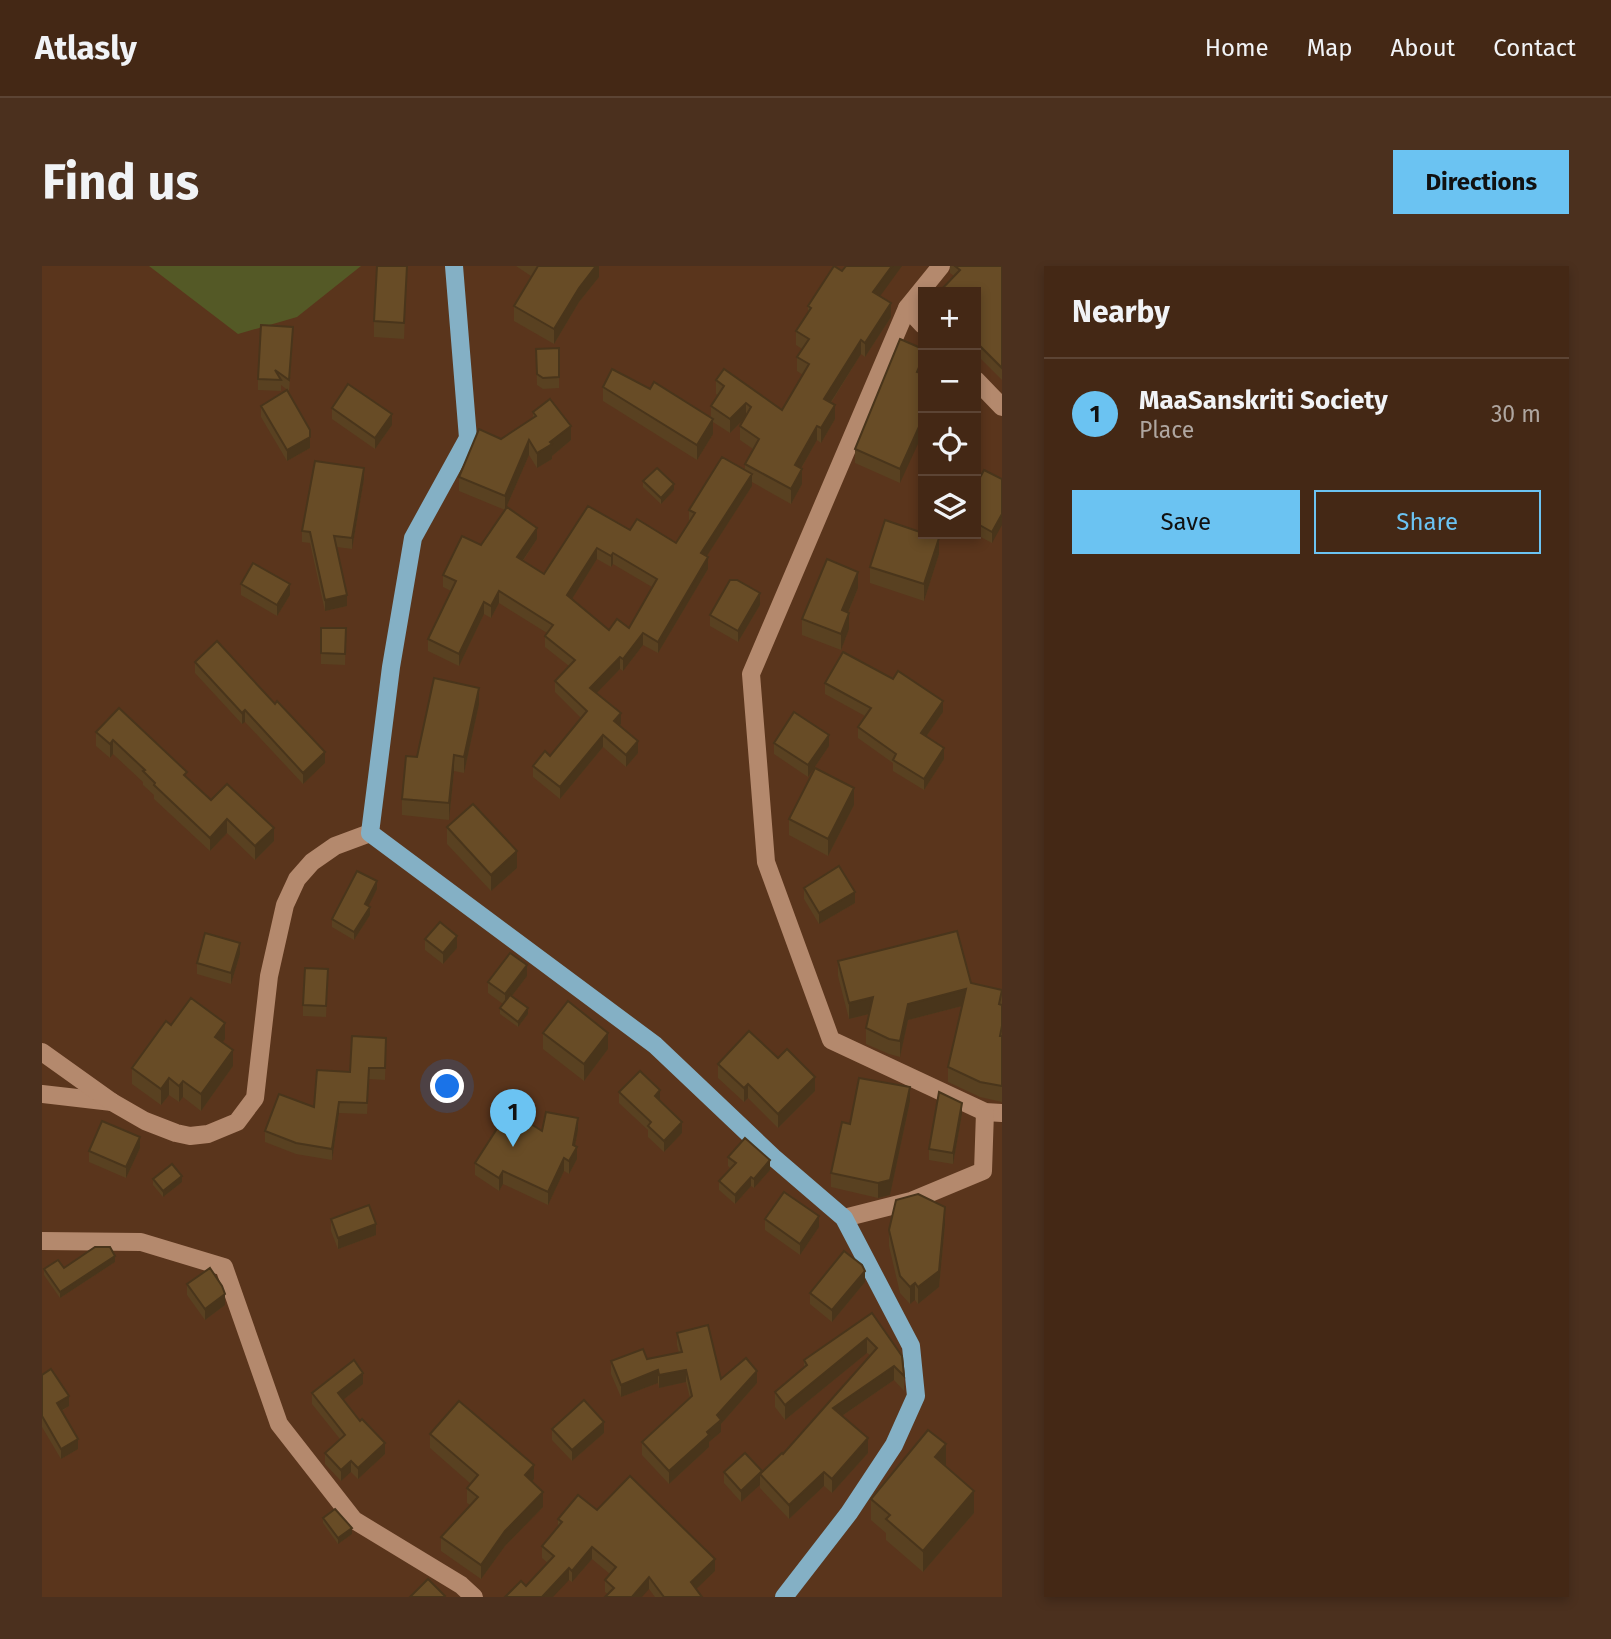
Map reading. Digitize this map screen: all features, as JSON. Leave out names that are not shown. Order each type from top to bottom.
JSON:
[{"type":"main road","points":[[454,266],[468,438],[413,538],[391,667],[370,833],[655,1045],[773,1157],[844,1219],[911,1346],[916,1396],[894,1445],[849,1513],[784,1597]]},
{"type":"street","points":[[844,1219],[911,1201],[983,1171],[994,1113],[831,1040],[766,862],[751,674],[907,308],[941,266]]},
{"type":"street","points":[[907,308],[918,320]]},
{"type":"street","points":[[981,385],[1002,407]]},
{"type":"street","points":[[42,1052],[112,1102],[145,1121],[176,1133],[190,1136],[224,1129],[242,1117],[255,1098],[269,976],[285,905],[296,879],[335,846],[370,833]]},
{"type":"street","points":[[42,1094],[112,1102]]},
{"type":"street","points":[[42,1241],[141,1242],[224,1267],[279,1424],[354,1520],[461,1585],[474,1597]]},
{"type":"green space","points":[[149,266],[361,266],[297,317],[238,334]]},
{"type":"building","points":[[377,266],[407,266],[404,323],[374,321]]},
{"type":"building","points":[[538,266],[596,266],[554,329],[514,306]]},
{"type":"building","points":[[834,266],[842,271],[846,266],[892,266],[873,292],[891,303],[865,343],[861,340],[824,399],[835,405],[821,428],[817,426],[795,465],[802,469],[791,489],[745,464],[759,439],[740,426],[751,407],[746,403],[730,419],[711,406],[724,386],[716,380],[724,369],[782,410],[809,364],[797,357],[809,339],[796,331],[811,308],[808,306]]},
{"type":"building","points":[[955,266],[1002,266],[1002,368],[981,347],[981,287],[944,287],[960,270]]},
{"type":"building","points":[[261,325],[293,327],[289,380],[275,370],[281,380],[258,379]]},
{"type":"building","points":[[900,339],[918,347],[918,429],[900,469],[855,449]]},
{"type":"building","points":[[559,348],[559,377],[543,378],[537,374],[536,349]]},
{"type":"building","points":[[612,369],[650,389],[654,382],[713,419],[697,445],[603,387]]},
{"type":"building","points":[[348,384],[392,414],[375,438],[332,408]]},
{"type":"building","points":[[287,390],[310,430],[310,437],[287,450],[261,406]]},
{"type":"building","points":[[550,399],[571,426],[550,442],[552,444],[537,453],[529,440],[505,496],[459,477],[479,429],[501,439],[536,416],[533,412]]},
{"type":"building","points":[[722,457],[752,474],[701,553],[708,557],[658,642],[643,633],[623,659],[620,657],[590,688],[621,713],[614,721],[638,741],[626,755],[603,735],[560,787],[533,766],[545,751],[550,756],[587,711],[555,681],[575,660],[545,636],[553,625],[499,591],[491,606],[484,602],[459,654],[428,639],[456,581],[443,575],[462,536],[481,545],[507,507],[537,528],[517,557],[544,574],[588,506],[630,530],[637,519],[676,543],[695,513],[689,510]],"holes":[[[597,548],[611,556],[613,553],[657,579],[629,628],[617,619],[609,630],[567,595]]]},
{"type":"building","points":[[315,461],[364,468],[352,538],[334,536],[347,595],[325,600],[310,532],[302,531]]},
{"type":"building","points":[[657,468],[674,484],[661,498],[643,481]]},
{"type":"building","points":[[984,470],[1002,479],[1002,514],[992,532],[981,526],[981,476]]},
{"type":"building","points":[[885,520],[918,531],[918,539],[939,539],[924,584],[870,567]]},
{"type":"building","points":[[827,559],[858,572],[842,610],[849,613],[841,634],[802,619]]},
{"type":"building","points":[[253,563],[290,584],[277,605],[241,584]]},
{"type":"building","points":[[730,580],[737,580],[760,593],[738,631],[710,615]]},
{"type":"building","points":[[321,628],[346,628],[345,654],[321,653]]},
{"type":"building","points":[[217,641],[275,704],[277,701],[325,752],[303,773],[245,710],[242,713],[195,662]]},
{"type":"building","points":[[843,652],[893,679],[898,671],[943,701],[921,733],[944,748],[924,779],[893,760],[896,754],[858,727],[871,708],[825,683]]},
{"type":"building","points":[[434,678],[479,688],[464,757],[454,755],[449,803],[402,799],[406,756],[417,757]]},
{"type":"building","points":[[119,708],[187,772],[184,775],[211,800],[227,784],[274,828],[255,846],[227,819],[210,838],[154,785],[143,771],[145,770],[113,740],[110,744],[96,732]]},
{"type":"building","points":[[794,712],[829,735],[808,765],[774,743]]},
{"type":"building","points":[[815,768],[854,788],[828,839],[789,819]]},
{"type":"building","points":[[473,804],[517,851],[491,875],[447,827]]},
{"type":"building","points":[[839,866],[855,892],[819,913],[804,888]]},
{"type":"building","points":[[357,871],[377,881],[365,904],[370,907],[354,932],[332,919]]},
{"type":"building","points":[[440,922],[457,936],[443,953],[425,939]]},
{"type":"building","points":[[957,931],[971,983],[1002,990],[999,1004],[1002,1005],[1002,1086],[980,1082],[948,1067],[966,989],[908,1004],[900,1041],[866,1028],[873,997],[849,1003],[838,961]]},
{"type":"building","points":[[205,933],[240,943],[231,973],[197,963]]},
{"type":"building","points":[[510,953],[527,965],[505,994],[488,982]]},
{"type":"building","points":[[305,968],[328,969],[326,1006],[303,1005]]},
{"type":"building","points":[[510,995],[528,1008],[518,1022],[500,1008]]},
{"type":"building","points":[[191,998],[225,1023],[215,1037],[233,1050],[201,1094],[183,1081],[179,1086],[169,1078],[161,1089],[132,1068],[166,1021],[171,1025]]},
{"type":"building","points":[[568,1001],[608,1033],[584,1064],[543,1033]]},
{"type":"building","points":[[749,1031],[778,1058],[787,1049],[815,1077],[778,1114],[748,1084],[744,1088],[718,1064]]},
{"type":"building","points":[[352,1036],[386,1038],[385,1068],[369,1068],[367,1103],[339,1102],[332,1149],[296,1143],[265,1131],[279,1094],[314,1107],[317,1070],[350,1072]]},
{"type":"building","points":[[640,1071],[660,1090],[655,1096],[682,1122],[664,1141],[648,1126],[651,1122],[619,1092]]},
{"type":"building","points":[[859,1078],[910,1087],[890,1180],[878,1183],[831,1173],[842,1122],[850,1124]]},
{"type":"building","points":[[939,1092],[962,1103],[953,1153],[929,1149]]},
{"type":"building","points":[[509,1110],[542,1131],[546,1112],[578,1118],[573,1145],[577,1147],[569,1161],[564,1158],[548,1192],[503,1171],[499,1178],[475,1163]]},
{"type":"building","points":[[102,1121],[140,1137],[126,1167],[89,1151]]},
{"type":"building","points":[[745,1138],[770,1160],[754,1179],[751,1177],[735,1195],[719,1181],[736,1163],[728,1157]]},
{"type":"building","points":[[172,1164],[182,1176],[163,1191],[153,1179]]},
{"type":"building","points":[[784,1192],[819,1216],[800,1244],[765,1219]]},
{"type":"building","points":[[918,1194],[945,1207],[939,1271],[918,1287],[915,1283],[910,1287],[900,1276],[889,1230],[896,1200]]},
{"type":"building","points":[[369,1205],[376,1224],[338,1238],[331,1219]]},
{"type":"building","points":[[95,1247],[110,1247],[115,1256],[60,1292],[44,1269],[58,1260],[64,1268]]},
{"type":"building","points":[[844,1251],[862,1265],[865,1271],[832,1310],[810,1293]]},
{"type":"building","points":[[210,1268],[225,1294],[205,1309],[187,1284]]},
{"type":"building","points":[[872,1313],[902,1356],[904,1376],[894,1366],[833,1408],[868,1438],[832,1479],[824,1472],[789,1505],[760,1474],[783,1454],[877,1348],[867,1338],[785,1405],[775,1392],[807,1365],[804,1360]]},
{"type":"building","points":[[708,1325],[721,1379],[746,1358],[757,1371],[717,1415],[721,1420],[707,1432],[709,1435],[669,1471],[642,1442],[692,1396],[686,1370],[659,1375],[658,1370],[621,1385],[611,1361],[643,1349],[647,1359],[682,1352],[677,1333]]},
{"type":"building","points":[[354,1360],[363,1373],[338,1393],[360,1421],[362,1419],[385,1443],[358,1468],[351,1461],[341,1470],[325,1453],[345,1435],[312,1393]]},
{"type":"building","points":[[51,1369],[69,1396],[57,1403],[78,1439],[61,1449],[42,1416],[42,1375]]},
{"type":"building","points":[[584,1400],[604,1422],[572,1450],[552,1429]]},
{"type":"building","points":[[459,1401],[534,1465],[525,1475],[543,1492],[505,1531],[481,1565],[441,1537],[478,1497],[467,1488],[478,1475],[430,1434]]},
{"type":"building","points":[[928,1430],[946,1444],[935,1457],[974,1491],[923,1551],[886,1519],[890,1515],[871,1499]]},
{"type":"building","points":[[745,1453],[762,1471],[741,1491],[724,1472]]},
{"type":"building","points":[[630,1476],[715,1559],[691,1582],[702,1597],[664,1597],[649,1577],[632,1597],[605,1597],[614,1588],[605,1580],[616,1567],[592,1547],[572,1571],[569,1568],[542,1597],[505,1597],[521,1581],[526,1586],[554,1556],[542,1546],[562,1522],[558,1519],[578,1495],[597,1510]]},
{"type":"building","points":[[335,1509],[352,1528],[338,1538],[323,1518]]},
{"type":"building","points":[[428,1579],[444,1597],[410,1597]]},
{"type":"place","name":"MaaSanskriti Society","points":[[513,1147]]}]
